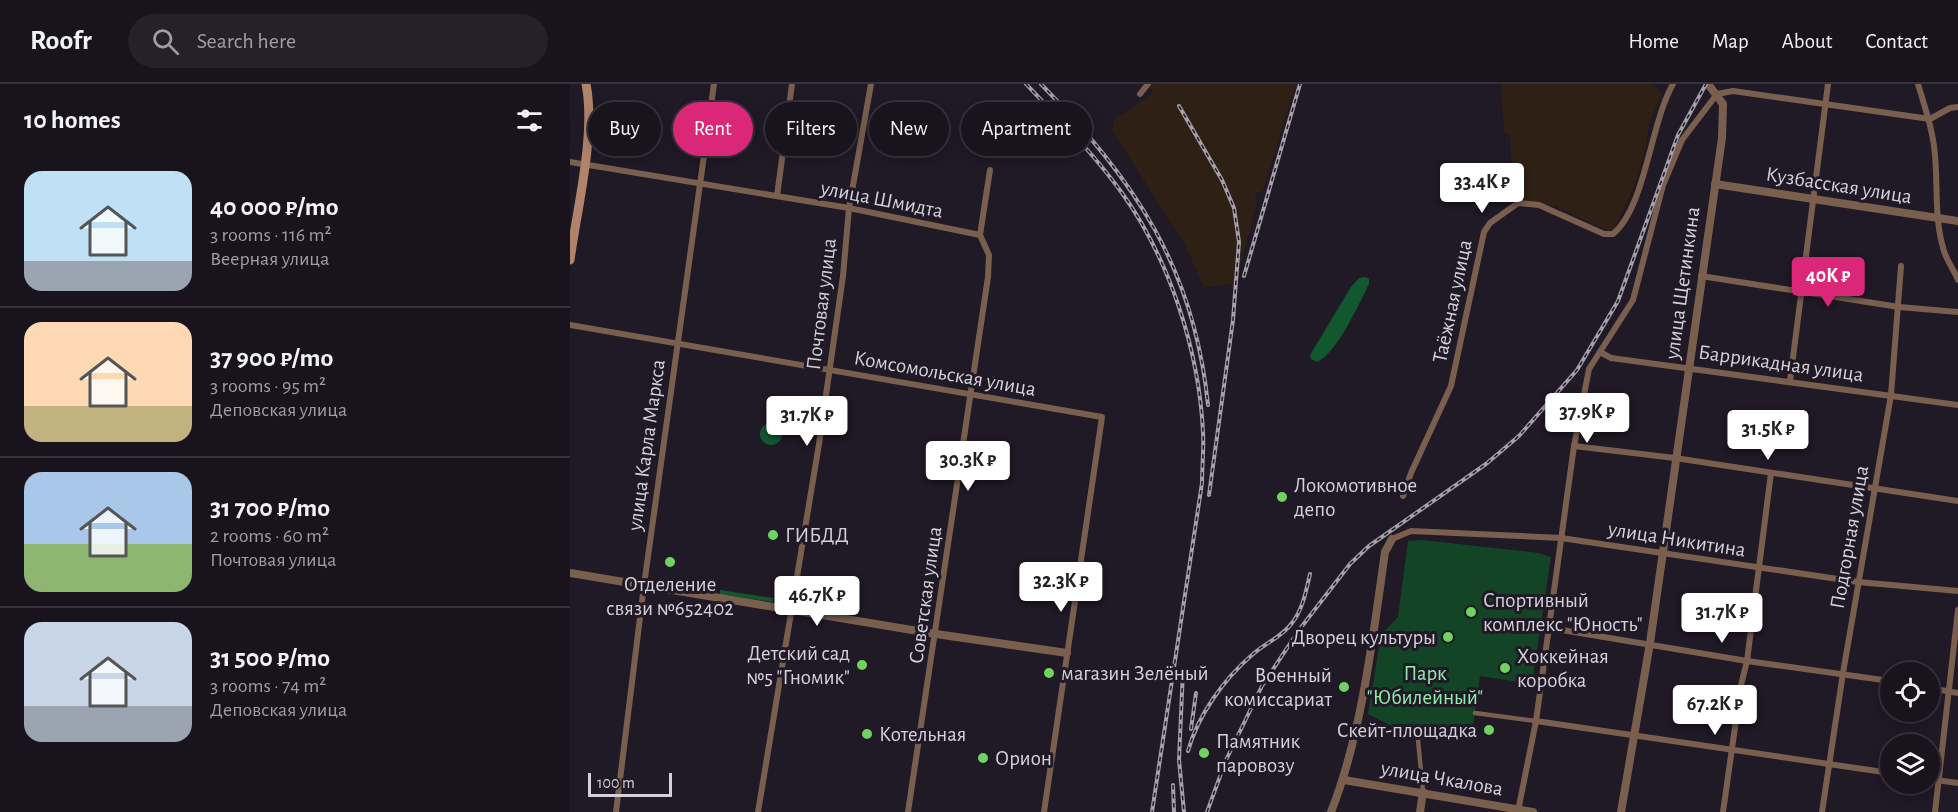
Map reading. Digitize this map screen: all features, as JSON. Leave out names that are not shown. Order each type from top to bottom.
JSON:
[{"type":"main road","points":[[570,260],[584,164],[589,108],[586,84]]},
{"type":"street","name":"улица Карла Маркса","points":[[616,812],[644,585],[714,84]]},
{"type":"street","points":[[777,196],[792,84]]},
{"type":"street","name":"Почтовая улица","points":[[758,812],[830,369],[849,208],[871,84]]},
{"type":"street","points":[[1140,94],[1148,84]]},
{"type":"street","name":"Таёжная улица","points":[[1403,496],[1411,473],[1451,386],[1484,232],[1490,223],[1518,203],[1539,205],[1604,234],[1613,234],[1620,228],[1639,185],[1656,124],[1673,84]]},
{"type":"street","name":"улица Щетинкина","points":[[1621,812],[1650,643],[1725,115],[1723,104],[1708,84]]},
{"type":"street","points":[[1790,381],[1828,84]]},
{"type":"street","points":[[1918,84],[1930,119],[1935,154],[1936,218],[1945,254],[1958,280]]},
{"type":"street","points":[[1519,811],[1536,721],[1574,446],[1588,369],[1633,300],[1638,287],[1650,228],[1678,149],[1692,124],[1717,94],[1733,91],[1826,102],[1930,119],[1950,108],[1958,107]]},
{"type":"street","name":"улица Шмидта","points":[[570,162],[849,208],[980,235]]},
{"type":"street","name":"Советская улица","points":[[908,812],[988,277],[989,255],[980,235],[990,170]]},
{"type":"street","name":"Кузбасская улица","points":[[1715,184],[1958,221]]},
{"type":"street","name":"Подгорная улица","points":[[1822,812],[1858,582],[1891,394],[1901,266]]},
{"type":"street","points":[[1701,276],[1899,306],[1958,312]]},
{"type":"street","name":"Комсомольская улица","points":[[570,325],[1102,417],[1068,653]]},
{"type":"street","name":"Баррикадная улица","points":[[1600,352],[1611,358],[1891,394],[1958,405]]},
{"type":"street","points":[[1574,446],[1675,458],[1958,501]]},
{"type":"street","points":[[1724,812],[1760,568],[1771,473]]},
{"type":"street","name":"улица Никитина","points":[[1392,539],[1412,531],[1561,538],[1858,582],[1958,591]]},
{"type":"street","points":[[1331,812],[1344,780],[1372,643],[1385,552],[1392,539]]},
{"type":"street","points":[[570,573],[936,634],[1068,653],[1044,812]]},
{"type":"street","points":[[1958,610],[1947,692],[1940,781],[1958,783]]},
{"type":"street","points":[[1550,628],[1747,661],[1880,679]]},
{"type":"street","points":[[1940,690],[1958,693]]},
{"type":"street","points":[[1475,713],[1880,771]]},
{"type":"street","points":[[1418,740],[1423,792],[1420,812]]},
{"type":"street","name":"улица Чкалова","points":[[1344,780],[1533,812]]},
{"type":"street","points":[[1935,812],[1938,794]]},
{"type":"shaded area","points":[[1154,84],[1296,84],[1263,191],[1255,194],[1257,204],[1235,284],[1204,287],[1185,245],[1112,130],[1114,120],[1153,92],[1150,87]]},
{"type":"shaded area","points":[[1501,84],[1653,84],[1662,93],[1649,125],[1646,147],[1634,187],[1614,230],[1609,231],[1555,206],[1523,201],[1513,196],[1510,134],[1504,133]]},
{"type":"green space","points":[[1359,278],[1369,279],[1369,284],[1340,338],[1325,357],[1317,362],[1311,359],[1310,355],[1351,287]]},
{"type":"green space","points":[[771,423],[779,426],[782,434],[779,442],[771,445],[763,442],[760,434],[763,426]]},
{"type":"green space","name":"Парк \"Юбилейный\"","points":[[1422,540],[1539,553],[1551,557],[1532,684],[1480,676],[1471,740],[1452,738],[1418,740],[1368,714],[1381,635],[1398,617],[1408,541]]},
{"type":"green space","points":[[720,590],[773,598],[773,602],[720,594]]},
{"type":"railway","points":[[1026,84],[1100,164],[1139,219],[1168,277],[1179,307],[1195,370],[1203,432],[1202,483],[1152,812]]},
{"type":"railway","points":[[1041,84],[1105,156],[1154,229],[1174,268],[1189,310],[1201,356],[1208,405]]},
{"type":"railway","points":[[1244,276],[1300,84]]},
{"type":"railway","points":[[1207,812],[1226,760],[1262,686],[1299,630],[1350,564],[1369,546],[1486,464],[1519,436],[1577,370],[1618,301],[1678,135],[1706,84]]},
{"type":"railway","points":[[1179,106],[1222,180],[1234,208],[1239,242],[1233,320],[1209,495]]},
{"type":"railway","points":[[1188,751],[1198,724],[1222,686],[1257,651],[1288,628],[1296,618],[1304,600],[1310,574]]},
{"type":"railway","points":[[1183,670],[1179,760],[1184,812]]},
{"type":"railway","points":[[1191,729],[1196,693]]},
{"type":"railway","points":[[1173,785],[1174,812]]},
{"type":"place","name":"Локомотивное депо","points":[[1282,497]]},
{"type":"place","name":"ГИБДД","points":[[773,535]]},
{"type":"place","name":"Отделение связи №652402","points":[[670,562]]},
{"type":"place","name":"Спортивный комплекс \"Юность\"","points":[[1471,612]]},
{"type":"place","name":"Дворец культуры","points":[[1448,637]]},
{"type":"place","name":"Детский сад №5 \"Гномик\"","points":[[862,665]]},
{"type":"place","name":"Хоккейная коробка","points":[[1505,668]]},
{"type":"place","name":"магазин Зелёный","points":[[1049,673]]},
{"type":"place","name":"Военный комиссариат","points":[[1344,687]]},
{"type":"place","name":"Скейт-площадка","points":[[1489,730]]},
{"type":"place","name":"Котельная","points":[[867,734]]},
{"type":"place","name":"Памятник паровозу","points":[[1204,753]]},
{"type":"place","name":"Орион","points":[[983,758]]}]
